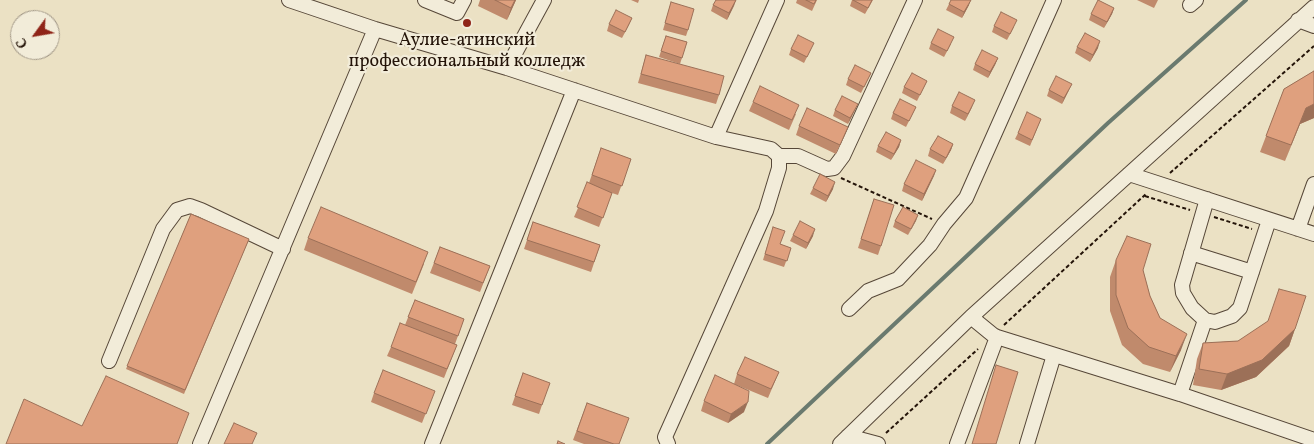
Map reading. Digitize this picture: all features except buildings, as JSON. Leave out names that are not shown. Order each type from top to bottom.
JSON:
[{"type":"street","points":[[288,0],[375,29],[507,68],[716,137],[771,149],[779,156],[798,156],[826,169],[834,168],[843,156],[914,0]]},
{"type":"street","points":[[425,0],[457,13],[464,0]]},
{"type":"street","points":[[507,68],[544,0]]},
{"type":"street","points":[[716,137],[777,0]]},
{"type":"street","points":[[849,309],[868,291],[898,280],[930,244],[966,198],[1054,0]]},
{"type":"street","points":[[844,440],[971,317],[1314,7]]},
{"type":"street","points":[[1298,20],[1314,26]]},
{"type":"street","points":[[200,444],[375,29]]},
{"type":"street","points":[[432,444],[574,90]]},
{"type":"street","points":[[665,442],[766,211],[780,168],[779,156]]},
{"type":"street","points":[[1129,174],[1314,234]]},
{"type":"street","points":[[1298,229],[1314,184]]},
{"type":"street","points":[[1207,199],[1182,285],[1183,293],[1192,308],[1205,320],[1215,322],[1232,316],[1240,308],[1269,220]]},
{"type":"street","points":[[109,362],[164,229],[177,210],[184,206],[195,208],[283,249]]},
{"type":"street","points":[[1191,253],[1252,272]]},
{"type":"street","points":[[971,317],[995,336],[1180,394],[1314,440]]},
{"type":"street","points":[[1180,394],[1205,320]]},
{"type":"street","points":[[957,444],[995,336]]},
{"type":"street","points":[[1027,444],[1054,355]]},
{"type":"street","points":[[844,440],[877,444]]},
{"type":"path","points":[[877,444],[1158,183],[1314,46]]},
{"type":"path","points":[[834,168],[842,179],[944,224]]},
{"type":"waterway","points":[[767,444],[1108,123],[1246,0]]},
{"type":"place","name":"Аулие-атинский профессиональный колледж","points":[[467,23]]}]
